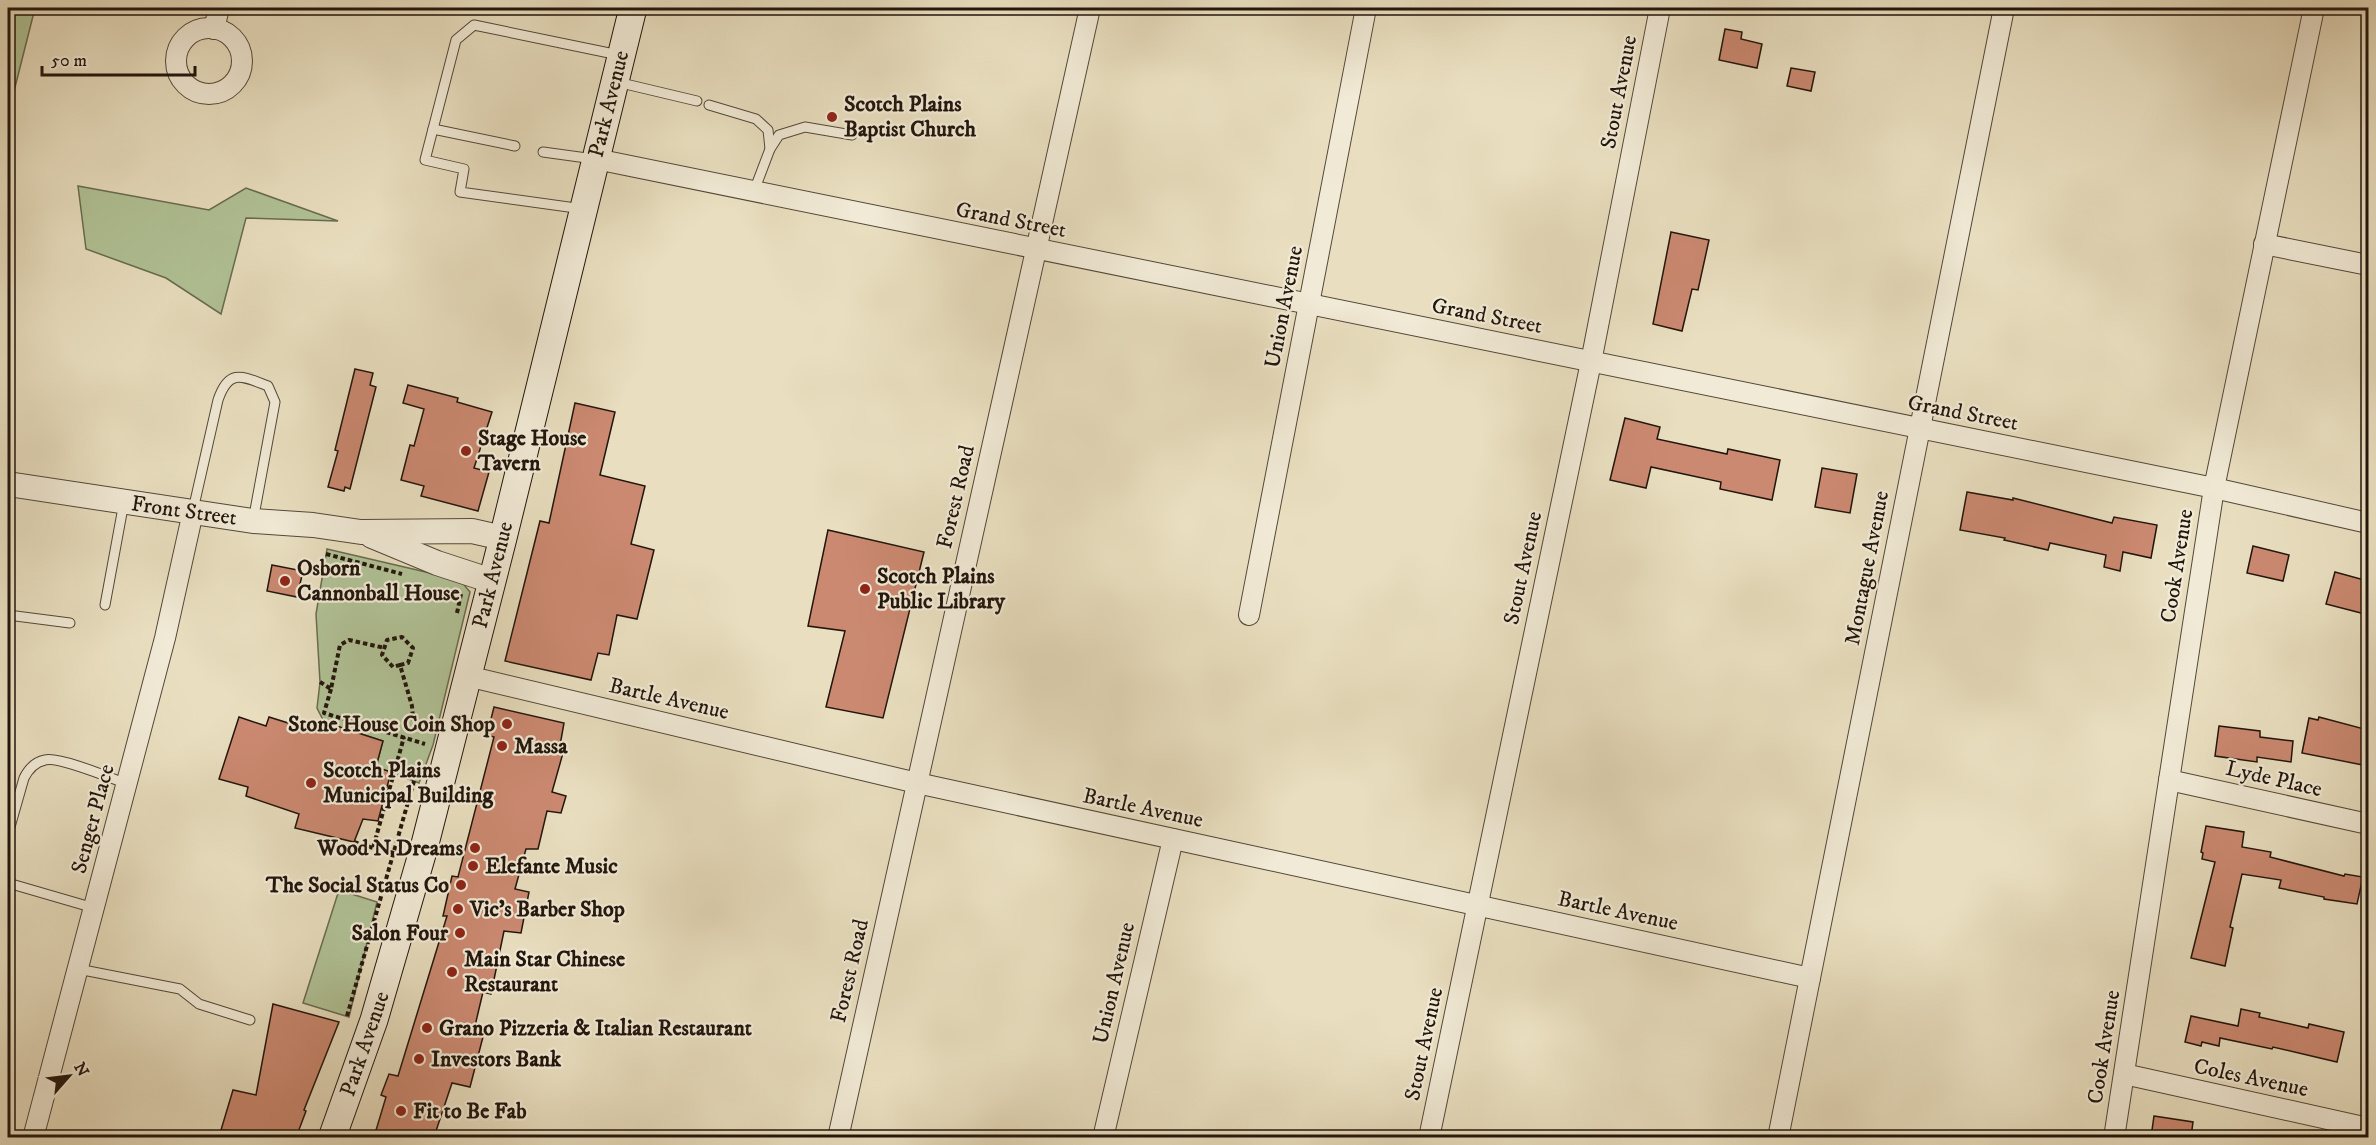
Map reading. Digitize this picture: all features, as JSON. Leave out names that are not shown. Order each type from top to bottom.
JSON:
[{"type":"main road","name":"Park Avenue","points":[[332,1137],[374,1020],[425,844],[503,538],[633,8]]},
{"type":"street","points":[[214,28],[219,8]]},
{"type":"street","name":"Forest Road","points":[[838,1137],[1090,8]]},
{"type":"street","name":"Union Avenue","points":[[1249,615],[1366,8]]},
{"type":"street","name":"Stout Avenue","points":[[1429,1137],[1591,362],[1660,8]]},
{"type":"street","name":"Montague Avenue","points":[[1778,1137],[2004,8]]},
{"type":"street","name":"Cook Avenue","points":[[2114,1137],[2214,488],[2314,8]]},
{"type":"street","name":"Grand Street","points":[[596,159],[2214,488],[2368,523]]},
{"type":"street","points":[[2264,244],[2368,265]]},
{"type":"street","name":"Front Street","points":[[8,484],[253,521],[313,525],[361,532],[472,531],[503,538]]},
{"type":"street","name":"Senger Place","points":[[33,1137],[165,638],[193,512]]},
{"type":"street","name":"Front Street","points":[[361,532],[437,563],[492,580]]},
{"type":"street","name":"Bartle Avenue","points":[[467,676],[917,783],[1810,978]]},
{"type":"street","name":"Lyde Place","points":[[2169,780],[2368,824]]},
{"type":"street","name":"Union Avenue","points":[[1103,1137],[1173,839]]},
{"type":"street","name":"Coles Avenue","points":[[2124,1074],[2368,1128]]},
{"type":"lane","points":[[584,209],[460,192],[464,169],[425,160],[456,40],[474,25],[621,55]]},
{"type":"lane","points":[[614,81],[697,102]]},
{"type":"lane","points":[[709,105],[756,119],[768,130],[770,149]]},
{"type":"lane","points":[[754,191],[770,149],[778,135],[805,127],[852,135]]},
{"type":"lane","points":[[434,129],[515,146]]},
{"type":"lane","points":[[543,152],[596,159]]},
{"type":"lane","points":[[193,512],[218,400],[223,387],[239,376],[268,386],[275,402],[253,521]]},
{"type":"lane","points":[[105,605],[124,502]]},
{"type":"lane","points":[[8,615],[70,623]]},
{"type":"lane","points":[[8,834],[24,778],[38,762],[53,759],[127,784]]},
{"type":"lane","points":[[8,883],[94,908]]},
{"type":"lane","points":[[78,969],[180,989],[199,1005],[250,1020]]},
{"type":"path","points":[[326,554],[403,574]]},
{"type":"path","points":[[456,618],[462,595],[458,589]]},
{"type":"path","points":[[402,637],[413,648],[408,663],[400,665],[393,667],[382,655],[387,640],[402,637]]},
{"type":"path","points":[[384,648],[349,640],[340,645],[324,713],[425,744]]},
{"type":"path","points":[[400,665],[412,706],[413,719],[430,727]]},
{"type":"path","points":[[320,682],[331,689]]},
{"type":"path","points":[[422,754],[432,720]]},
{"type":"path","points":[[373,848],[404,737]]},
{"type":"path","points":[[347,1016],[419,765]]},
{"type":"path","points":[[388,791],[410,797]]},
{"type":"path","points":[[354,842],[394,853]]},
{"type":"green space","points":[[8,8],[34,12],[8,115]]},
{"type":"green space","points":[[78,186],[209,210],[246,188],[338,221],[246,218],[221,314],[166,278],[86,249]]},
{"type":"green space","points":[[327,549],[460,580],[470,592],[433,745],[419,783],[376,767],[383,741],[324,722],[317,708],[320,682],[316,614]]},
{"type":"green space","points":[[339,890],[377,902],[349,1017],[303,1003]]},
{"type":"building","points":[[1725,29],[1742,32],[1741,39],[1762,44],[1757,68],[1719,60]]},
{"type":"building","points":[[1791,68],[1815,72],[1811,91],[1787,86]]},
{"type":"building","points":[[1671,232],[1709,240],[1698,290],[1692,289],[1682,331],[1653,324]]},
{"type":"building","points":[[355,369],[373,373],[370,385],[376,387],[350,489],[345,487],[344,491],[328,487]]},
{"type":"building","name":"Stage House Tavern","points":[[408,385],[458,398],[457,402],[492,412],[474,468],[489,472],[478,511],[421,496],[424,486],[401,480],[410,445],[414,446],[424,409],[403,403]]},
{"type":"building","points":[[575,403],[615,412],[600,475],[645,486],[631,544],[654,550],[637,619],[617,615],[609,655],[598,653],[591,680],[505,661],[540,521],[549,523]]},
{"type":"building","points":[[1625,418],[1660,427],[1657,439],[1727,454],[1728,449],[1780,460],[1772,500],[1720,489],[1721,482],[1651,467],[1646,488],[1610,480]]},
{"type":"building","points":[[1822,468],[1857,474],[1850,513],[1815,507]]},
{"type":"building","points":[[1967,492],[2013,500],[2013,498],[2112,523],[2114,517],[2157,525],[2151,558],[2123,552],[2120,571],[2104,567],[2106,555],[2050,543],[2048,550],[2004,540],[2005,538],[1960,530]]},
{"type":"building","name":"Scotch Plains Public Library","points":[[828,530],[924,552],[883,718],[826,707],[845,631],[808,626]]},
{"type":"building","points":[[2253,546],[2289,555],[2283,581],[2247,573]]},
{"type":"building","name":"Osborn Cannonball House","points":[[272,565],[303,571],[297,597],[267,591]]},
{"type":"building","points":[[2335,572],[2368,581],[2365,614],[2326,604]]},
{"type":"building","points":[[494,707],[564,723],[559,751],[563,753],[552,792],[566,796],[561,813],[547,811],[538,849],[526,849],[515,889],[529,892],[521,933],[504,931],[491,994],[483,992],[474,1030],[484,1033],[470,1087],[452,1083],[434,1137],[374,1137],[386,1097],[381,1095],[389,1074],[398,1076],[447,916],[443,916],[452,876],[458,877],[494,737],[487,735]]},
{"type":"building","name":"Scotch Plains Municipal Building","points":[[239,717],[266,726],[269,717],[320,733],[324,722],[383,741],[376,767],[391,772],[378,821],[363,819],[354,842],[295,828],[299,814],[246,796],[248,787],[219,779]]},
{"type":"building","points":[[2319,717],[2368,730],[2368,766],[2302,753],[2309,718],[2318,720]]},
{"type":"building","points":[[2219,726],[2260,731],[2260,737],[2293,741],[2291,762],[2257,757],[2257,762],[2215,756]]},
{"type":"building","points":[[2206,826],[2244,832],[2242,847],[2271,852],[2270,857],[2344,876],[2345,874],[2363,877],[2357,904],[2279,888],[2281,880],[2242,874],[2230,927],[2233,928],[2225,966],[2191,958],[2215,862],[2202,859],[2203,853],[2201,852]]},
{"type":"building","points":[[273,1004],[339,1022],[304,1110],[306,1111],[297,1135],[221,1130],[233,1090],[256,1095]]},
{"type":"building","points":[[2241,1009],[2260,1013],[2259,1017],[2308,1028],[2309,1024],[2344,1032],[2337,1062],[2273,1047],[2272,1049],[2220,1038],[2219,1046],[2202,1042],[2201,1046],[2185,1042],[2191,1016],[2238,1026]]},
{"type":"building","points":[[2154,1116],[2193,1122],[2191,1137],[2151,1137]]},
{"type":"place","name":"Scotch Plains Baptist Church","points":[[832,117]]},
{"type":"place","name":"Stage House Tavern","points":[[466,451]]},
{"type":"place","name":"Osborn Cannonball House","points":[[285,581]]},
{"type":"place","name":"Scotch Plains Public Library","points":[[865,589]]},
{"type":"place","name":"Stone House Coin Shop","points":[[507,724]]},
{"type":"place","name":"Massa","points":[[502,746]]},
{"type":"place","name":"Scotch Plains Municipal Building","points":[[311,783]]},
{"type":"place","name":"Wood N Dreams","points":[[475,848]]},
{"type":"place","name":"Elefante Music","points":[[473,866]]},
{"type":"place","name":"The Social Status Co","points":[[461,885]]},
{"type":"place","name":"Vic's Barber Shop","points":[[458,909]]},
{"type":"place","name":"Salon Four","points":[[460,933]]},
{"type":"place","name":"Main Star Chinese Restaurant","points":[[452,972]]},
{"type":"place","name":"Grano Pizzeria & Italian Restaurant","points":[[427,1028]]},
{"type":"place","name":"Investors Bank","points":[[419,1059]]},
{"type":"place","name":"Fit to Be Fab","points":[[401,1111]]}]
